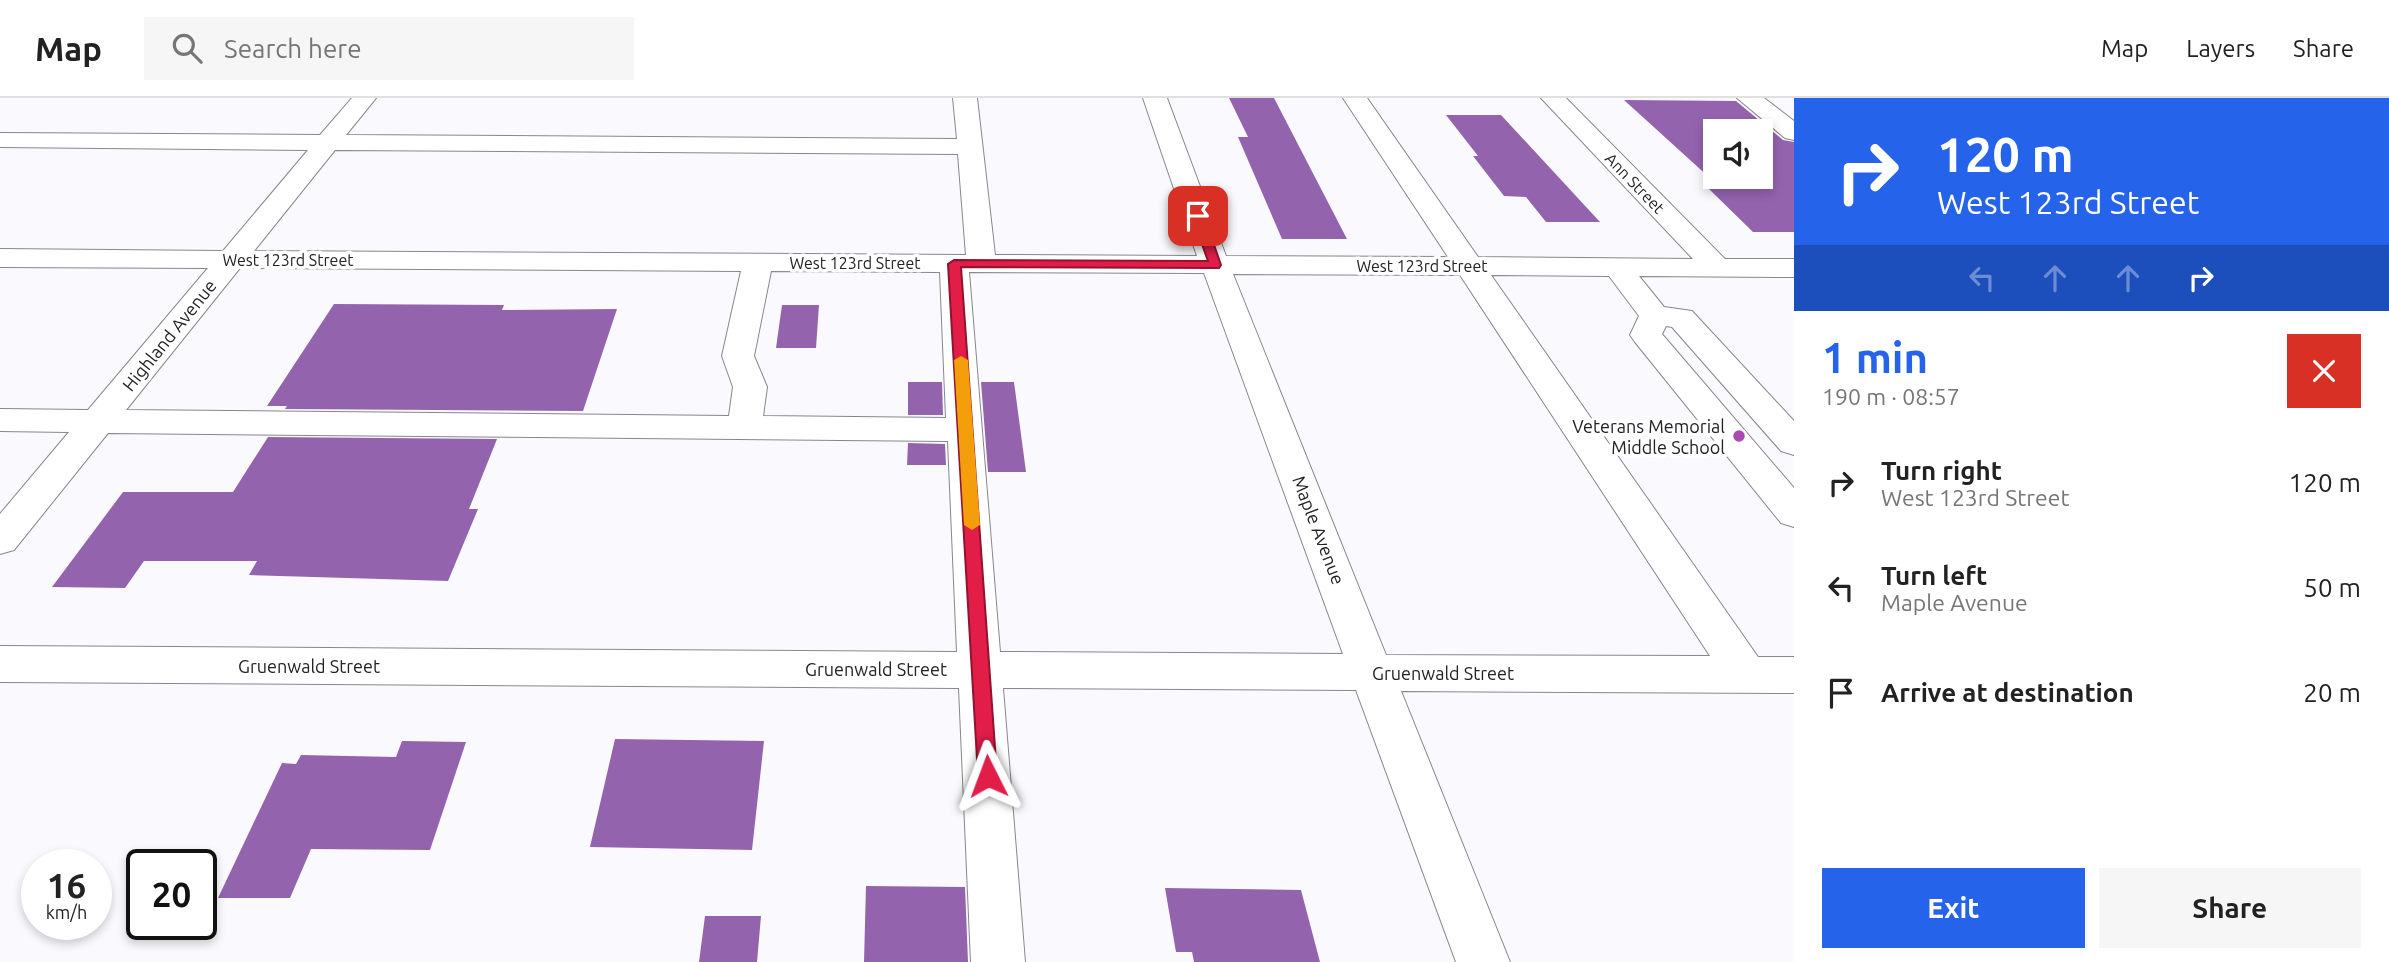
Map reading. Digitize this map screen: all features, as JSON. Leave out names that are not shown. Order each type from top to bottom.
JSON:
[{"type":"street","name":"Highland Avenue","points":[[0,540],[364,98]]},
{"type":"street","points":[[965,98],[970,147],[966,430],[998,962]]},
{"type":"street","name":"Maple Avenue","points":[[1155,98],[1215,265],[1374,672],[1483,962]]},
{"type":"street","points":[[1355,98],[1746,675]]},
{"type":"street","name":"Ann Street","points":[[1553,98],[1718,268]]},
{"type":"street","points":[[1749,98],[1794,133]]},
{"type":"street","points":[[0,141],[970,147]]},
{"type":"street","name":"West 123rd Street","points":[[0,258],[1794,268]]},
{"type":"street","points":[[743,428],[750,392],[749,380],[740,369],[738,356],[758,262]]},
{"type":"street","points":[[1617,267],[1655,316]]},
{"type":"street","points":[[1655,316],[1681,317],[1794,443]]},
{"type":"street","points":[[1655,316],[1646,335],[1794,513]]},
{"type":"street","points":[[0,420],[966,430]]},
{"type":"street","name":"Gruenwald Street","points":[[0,664],[1793,676]]},
{"type":"building","points":[[1229,98],[1274,98],[1347,239],[1282,239],[1238,137],[1248,137]]},
{"type":"building","points":[[1624,100],[1736,101],[1758,119],[1703,119],[1703,172]]},
{"type":"building","points":[[1446,115],[1501,115],[1600,222],[1546,222],[1526,197],[1504,196],[1473,156],[1478,156]]},
{"type":"building","points":[[1773,132],[1783,140],[1794,142],[1794,232],[1753,232],[1709,189],[1773,189]]},
{"type":"building","points":[[334,304],[504,305],[502,310],[617,309],[583,411],[285,409],[287,406],[267,406]]},
{"type":"building","points":[[782,305],[819,305],[816,348],[776,348]]},
{"type":"building","points":[[908,382],[942,382],[943,415],[908,415]]},
{"type":"building","points":[[981,382],[1014,382],[1026,472],[988,472]]},
{"type":"building","points":[[268,437],[497,439],[469,509],[478,509],[448,581],[249,575],[257,561],[144,561],[125,588],[52,587],[123,492],[233,492]]},
{"type":"building","points":[[908,443],[945,444],[946,465],[907,465]]},
{"type":"building","points":[[615,739],[764,741],[752,850],[590,847]]},
{"type":"building","points":[[402,741],[466,742],[430,850],[311,849],[290,898],[218,898],[282,763],[296,764],[301,755],[396,757]]},
{"type":"building","points":[[866,886],[965,887],[968,962],[864,962]]},
{"type":"building","points":[[1165,888],[1301,890],[1320,962],[1194,962],[1192,952],[1176,952]]},
{"type":"building","points":[[705,916],[761,916],[757,962],[699,962]]},
{"type":"slow traffic","points":[[961,360],[972,525]]},
{"type":"place","name":"Veterans Memorial Middle School","points":[[1739,436]]},
{"type":"route","points":[[988,776],[954,264],[1215,265],[1198,216]]}]
